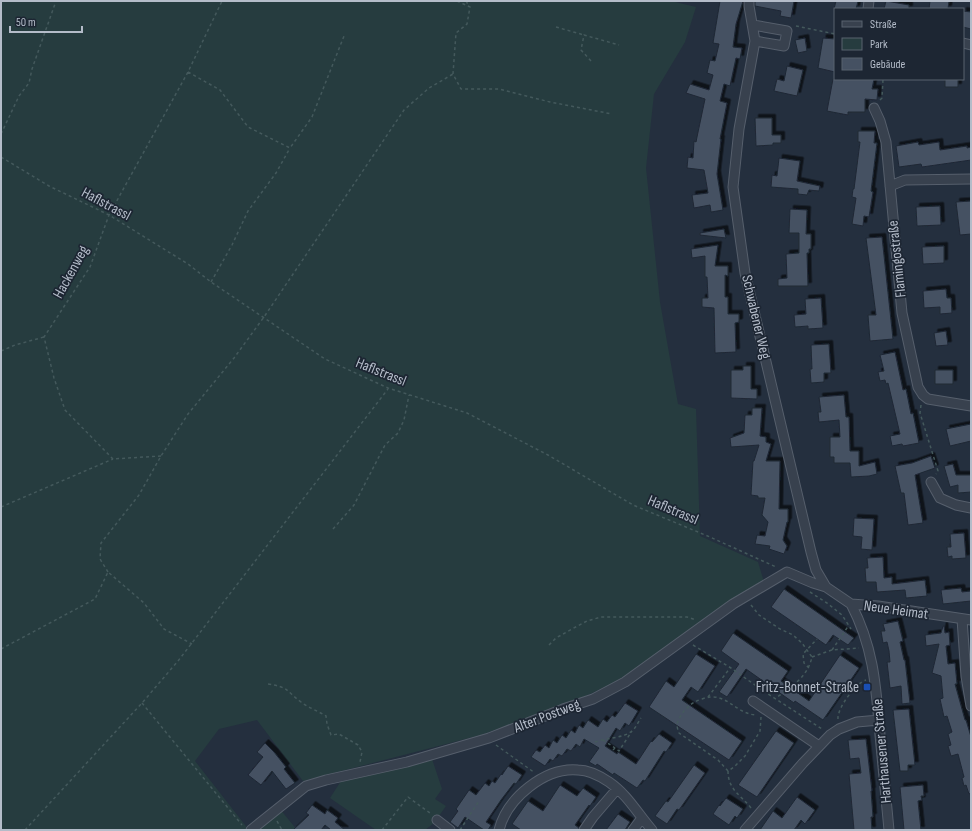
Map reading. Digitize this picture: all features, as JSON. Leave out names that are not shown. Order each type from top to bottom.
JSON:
[{"type":"street","name":"Schwabener Weg","points":[[749,1],[755,41],[739,129],[733,188],[745,273],[811,552],[816,570],[826,587]]},
{"type":"street","points":[[753,25],[787,31],[784,46],[755,41]]},
{"type":"street","name":"Flamingostraße","points":[[874,108],[880,121],[886,142],[902,313],[918,387],[923,395]]},
{"type":"street","points":[[890,186],[905,180],[971,179]]},
{"type":"street","points":[[923,395],[928,399],[971,406]]},
{"type":"street","points":[[931,482],[940,498],[956,505],[971,508]]},
{"type":"street","name":"Alter Postweg","points":[[251,830],[306,786],[407,762],[489,738],[593,698],[625,682],[705,623],[787,572],[826,587]]},
{"type":"street","name":"Neue Heimat","points":[[826,587],[852,604],[878,606],[966,620]]},
{"type":"street","name":"Harthausener Straße","points":[[852,604],[866,635],[871,655],[879,720],[889,830]]},
{"type":"street","points":[[966,620],[966,676],[971,706]]},
{"type":"street","points":[[753,701],[819,746]]},
{"type":"street","points":[[745,830],[819,746],[839,728],[857,722],[879,720]]},
{"type":"street","points":[[500,830],[504,815],[512,803],[531,785],[554,773],[577,769],[597,775],[618,789],[652,830]]},
{"type":"street","points":[[584,830],[593,817],[618,789]]},
{"type":"street","points":[[633,830],[642,818]]},
{"type":"street","points":[[437,820],[450,830]]},
{"type":"path","points":[[1,134],[19,96],[29,83],[32,69],[56,1]]},
{"type":"path","name":"Hackenweg","points":[[44,337],[90,267],[109,215],[188,72],[222,1]]},
{"type":"path","points":[[457,1],[470,7]]},
{"type":"path","points":[[466,1],[470,7],[467,24],[456,33],[453,74],[461,89],[499,89],[550,102],[612,114]]},
{"type":"path","points":[[787,31],[794,26],[834,34]]},
{"type":"path","points":[[556,27],[619,45]]},
{"type":"path","points":[[584,35],[581,50],[591,61]]},
{"type":"path","points":[[211,282],[232,245],[248,211],[276,173],[290,148],[312,117],[344,36]]},
{"type":"path","points":[[188,72],[220,90],[248,127],[290,148]]},
{"type":"path","points":[[192,644],[164,629],[144,603],[108,572],[100,560],[102,543],[139,495],[161,456],[188,414],[234,358],[264,317],[404,110],[429,88],[453,74]]},
{"type":"path","points":[[874,108],[882,98],[883,80]]},
{"type":"path","name":"Haflstrassl","points":[[1,157],[49,186],[109,215],[188,264],[211,282],[325,359],[388,388],[467,413],[548,456],[633,505],[710,537],[774,566]]},
{"type":"path","points":[[1,351],[15,344],[44,337],[54,378],[65,410],[114,460]]},
{"type":"path","points":[[25,830],[142,704],[192,644],[388,388]]},
{"type":"path","points":[[333,529],[354,505],[385,445],[398,433],[404,420],[409,394]]},
{"type":"path","points":[[923,395],[920,413],[938,472],[931,482]]},
{"type":"path","points":[[1,507],[114,460],[161,456]]},
{"type":"path","points":[[1,649],[95,598],[108,572]]},
{"type":"path","points":[[809,592],[827,603],[842,615],[852,630]]},
{"type":"path","points":[[753,607],[759,615],[793,635],[807,649],[812,657],[806,674],[792,687],[775,698]]},
{"type":"path","points":[[549,645],[556,638],[572,629],[587,621],[601,617],[687,617],[705,623]]},
{"type":"path","points":[[832,650],[849,626]]},
{"type":"path","points":[[809,668],[802,658],[803,654],[817,639]]},
{"type":"path","points":[[812,657],[832,650],[858,648],[857,642]]},
{"type":"path","points":[[693,645],[731,668],[822,730]]},
{"type":"path","points":[[708,697],[731,668]]},
{"type":"path","points":[[838,715],[844,702],[856,686],[865,680]]},
{"type":"path","points":[[268,684],[280,686],[290,692],[300,702],[326,716],[331,735],[339,734],[358,744],[362,752],[358,773]]},
{"type":"path","points":[[749,806],[730,785],[728,780],[728,771],[718,760],[679,733],[677,725],[684,710],[693,702],[708,697],[721,698],[748,714],[761,715]]},
{"type":"path","points":[[142,704],[246,830]]},
{"type":"path","points":[[602,740],[620,751],[641,718]]},
{"type":"path","points":[[728,771],[744,756],[760,731],[761,719]]},
{"type":"path","points":[[595,742],[615,738],[632,731]]},
{"type":"path","points":[[489,738],[495,744],[535,772],[541,779]]},
{"type":"path","points":[[382,830],[408,797],[427,810],[437,820]]},
{"type":"path","points":[[460,830],[479,800]]},
{"type":"green space","points":[[1,1],[671,1],[696,7],[685,42],[654,94],[646,168],[660,302],[678,404],[696,409],[700,536],[758,562],[764,582],[622,679],[575,701],[481,735],[303,781],[257,720],[219,729],[195,761],[249,830],[1,830]]},
{"type":"green space","points":[[432,759],[442,789],[435,799],[446,806],[434,823],[425,830],[376,830],[330,798],[341,781]]},
{"type":"green space","points":[[280,809],[297,830],[256,830]]},
{"type":"building","points":[[720,1],[743,1],[736,24],[733,47],[742,48],[740,59],[736,58],[730,86],[724,84],[720,101],[727,103],[720,139],[717,174],[723,210],[711,212],[710,205],[694,208],[692,195],[708,193],[704,170],[687,168],[688,157],[693,158],[694,141],[696,142],[705,99],[686,93],[690,84],[709,90],[713,75],[707,73],[710,60],[715,61],[719,44],[713,43]]},
{"type":"building","points":[[755,1],[794,1],[791,18],[780,16],[781,11],[755,6]]},
{"type":"building","points":[[836,1],[858,1],[856,8],[834,8]]},
{"type":"building","points":[[886,1],[909,5],[909,8],[884,8]]},
{"type":"building","points":[[930,1],[949,1],[948,8],[929,8]]},
{"type":"building","points":[[964,11],[971,12],[971,29],[964,27]]},
{"type":"building","points":[[805,38],[807,51],[798,53],[795,40]]},
{"type":"building","points":[[823,38],[834,39],[834,72],[818,68]]},
{"type":"building","points":[[787,66],[803,70],[797,96],[774,91],[777,79],[784,81]]},
{"type":"building","points":[[833,79],[874,80],[872,89],[878,89],[877,100],[865,99],[865,112],[848,112],[848,115],[827,111]]},
{"type":"building","points":[[945,80],[958,80],[958,87],[945,87]]},
{"type":"building","points":[[755,118],[772,118],[772,135],[781,135],[781,143],[756,146]]},
{"type":"building","points":[[858,131],[875,131],[874,143],[877,143],[871,191],[873,192],[869,217],[864,216],[863,226],[852,224],[856,198],[852,197],[860,142],[858,142]]},
{"type":"building","points":[[918,142],[919,145],[939,142],[940,150],[967,146],[967,148],[971,147],[971,160],[922,167],[921,164],[899,167],[896,146]]},
{"type":"building","points":[[779,158],[800,161],[797,181],[820,186],[819,191],[809,190],[807,195],[798,194],[798,189],[771,187],[772,175],[777,176]]},
{"type":"building","points":[[971,201],[971,234],[960,235],[956,202]]},
{"type":"building","points":[[940,206],[941,225],[917,226],[916,207]]},
{"type":"building","points":[[790,209],[807,210],[806,234],[811,234],[811,249],[809,249],[809,253],[807,253],[808,286],[778,286],[778,279],[787,278],[786,254],[799,253],[799,233],[789,233]]},
{"type":"building","points":[[724,229],[726,238],[700,235],[700,233]]},
{"type":"building","points":[[882,237],[893,339],[870,341],[868,315],[876,315],[866,238]]},
{"type":"building","points":[[718,245],[715,266],[728,266],[728,276],[725,275],[725,297],[728,297],[728,314],[739,314],[739,322],[735,323],[736,352],[715,353],[714,308],[702,307],[702,298],[708,298],[707,277],[705,277],[705,256],[692,258],[691,249]]},
{"type":"building","points":[[944,246],[944,263],[923,264],[922,247]]},
{"type":"building","points":[[946,289],[947,298],[951,298],[952,313],[940,314],[940,307],[924,308],[923,291]]},
{"type":"building","points":[[821,298],[823,328],[808,329],[808,326],[795,327],[794,315],[806,314],[805,299]]},
{"type":"building","points":[[946,331],[948,345],[936,346],[934,333]]},
{"type":"building","points":[[829,344],[831,373],[824,373],[824,382],[811,383],[811,345]]},
{"type":"building","points":[[895,352],[903,390],[906,389],[919,443],[903,446],[902,444],[892,446],[890,436],[900,434],[888,383],[886,384],[885,380],[880,381],[878,372],[884,371],[880,355]]},
{"type":"building","points":[[743,366],[751,366],[751,389],[757,389],[757,399],[731,398],[731,370],[743,370]]},
{"type":"building","points":[[935,370],[953,370],[953,384],[935,384]]},
{"type":"building","points":[[844,395],[846,417],[849,417],[850,451],[859,451],[859,466],[875,462],[877,474],[851,477],[850,463],[834,463],[834,457],[830,457],[830,437],[840,437],[839,420],[819,422],[818,412],[821,412],[819,397]]},
{"type":"building","points":[[752,408],[762,408],[760,436],[766,437],[766,442],[771,444],[766,461],[780,461],[779,509],[788,509],[788,522],[783,540],[787,546],[784,554],[769,549],[770,546],[755,544],[757,535],[765,536],[768,522],[762,515],[765,498],[758,498],[758,496],[751,495],[753,461],[759,445],[731,447],[730,438],[744,433],[745,415],[752,415]]},
{"type":"building","points":[[971,424],[971,441],[950,446],[946,429]]},
{"type":"building","points":[[931,456],[935,468],[915,475],[923,523],[908,525],[904,493],[901,493],[895,466],[912,463]]},
{"type":"building","points":[[953,464],[956,475],[971,475],[971,492],[958,493],[958,485],[950,487],[944,466]]},
{"type":"building","points":[[854,518],[874,519],[872,550],[861,549],[862,537],[853,536]]},
{"type":"building","points":[[964,533],[966,558],[952,559],[952,556],[948,557],[947,547],[951,547],[950,534]]},
{"type":"building","points":[[883,557],[884,578],[892,577],[892,584],[925,580],[927,596],[906,598],[905,590],[877,592],[876,582],[866,582],[865,568],[868,568],[867,558]]},
{"type":"building","points":[[961,588],[962,592],[971,591],[971,601],[943,604],[941,590]]},
{"type":"building","points":[[784,589],[854,638],[848,645],[833,635],[826,645],[771,607]]},
{"type":"building","points":[[898,621],[903,641],[900,642],[905,660],[910,703],[902,704],[901,686],[890,688],[887,662],[890,662],[889,651],[887,642],[883,643],[881,631],[885,631],[883,624]]},
{"type":"building","points":[[943,626],[945,633],[949,632],[950,645],[946,646],[948,664],[955,663],[957,684],[955,684],[971,737],[971,793],[969,794],[966,785],[964,786],[962,778],[964,777],[958,754],[951,756],[948,746],[951,745],[948,734],[952,732],[947,716],[944,717],[940,699],[943,698],[941,676],[932,673],[939,644],[926,646],[925,635],[941,633]]},
{"type":"building","points":[[733,633],[788,671],[781,681],[809,701],[840,655],[859,668],[823,720],[795,701],[794,703],[746,669],[727,697],[719,692],[739,664],[721,651]]},
{"type":"building","points":[[696,654],[715,666],[698,692],[691,687],[682,700],[742,741],[729,760],[649,707],[666,681],[674,687]]},
{"type":"building","points":[[625,703],[638,711],[629,726],[625,723],[620,731],[616,728],[605,746],[617,754],[618,752],[636,764],[651,741],[652,742],[659,734],[672,743],[666,752],[664,751],[645,781],[643,780],[637,788],[614,773],[613,775],[597,764],[596,766],[589,762],[599,748],[584,739],[580,747],[576,744],[571,751],[567,749],[562,756],[558,754],[553,761],[550,759],[545,766],[531,757],[536,750],[540,752],[545,745],[549,748],[553,740],[557,743],[562,735],[566,738],[571,730],[575,733],[579,725],[583,728],[588,720],[598,727],[603,719],[607,722],[612,715],[615,717]]},
{"type":"building","points":[[909,709],[915,765],[908,765],[908,771],[900,771],[893,710]]},
{"type":"building","points":[[776,731],[794,743],[757,797],[738,785]]},
{"type":"building","points":[[866,739],[872,791],[872,830],[854,830],[849,774],[861,773],[859,758],[850,759],[848,740]]},
{"type":"building","points":[[265,743],[286,767],[284,769],[295,783],[286,789],[272,771],[261,785],[248,775],[263,757],[257,752]]},
{"type":"building","points":[[694,765],[705,773],[679,810],[677,809],[667,824],[655,816],[666,801],[668,802]]},
{"type":"building","points":[[508,766],[522,775],[516,784],[514,783],[486,822],[491,825],[488,830],[484,830],[465,817],[458,828],[450,822],[458,811],[456,809],[469,790],[476,795],[485,783],[489,786],[492,781],[495,783]]},
{"type":"building","points":[[560,785],[577,796],[583,788],[596,797],[575,825],[579,828],[578,830],[521,830],[512,824],[528,801],[543,811]]},
{"type":"building","points":[[923,785],[924,796],[921,796],[922,800],[918,801],[921,830],[904,830],[900,787]]},
{"type":"building","points":[[797,797],[815,810],[805,824],[801,820],[794,830],[760,830],[773,811],[782,818]]},
{"type":"building","points":[[726,798],[743,809],[737,818],[735,816],[729,825],[713,814]]},
{"type":"building","points":[[312,805],[325,814],[327,810],[338,818],[335,822],[345,830],[331,830],[325,825],[321,830],[293,830],[309,815],[306,813]]},
{"type":"building","points":[[618,814],[630,822],[625,830],[606,830]]},
{"type":"place","name":"Fritz-Bonnet-Straße","points":[[867,687]]}]
